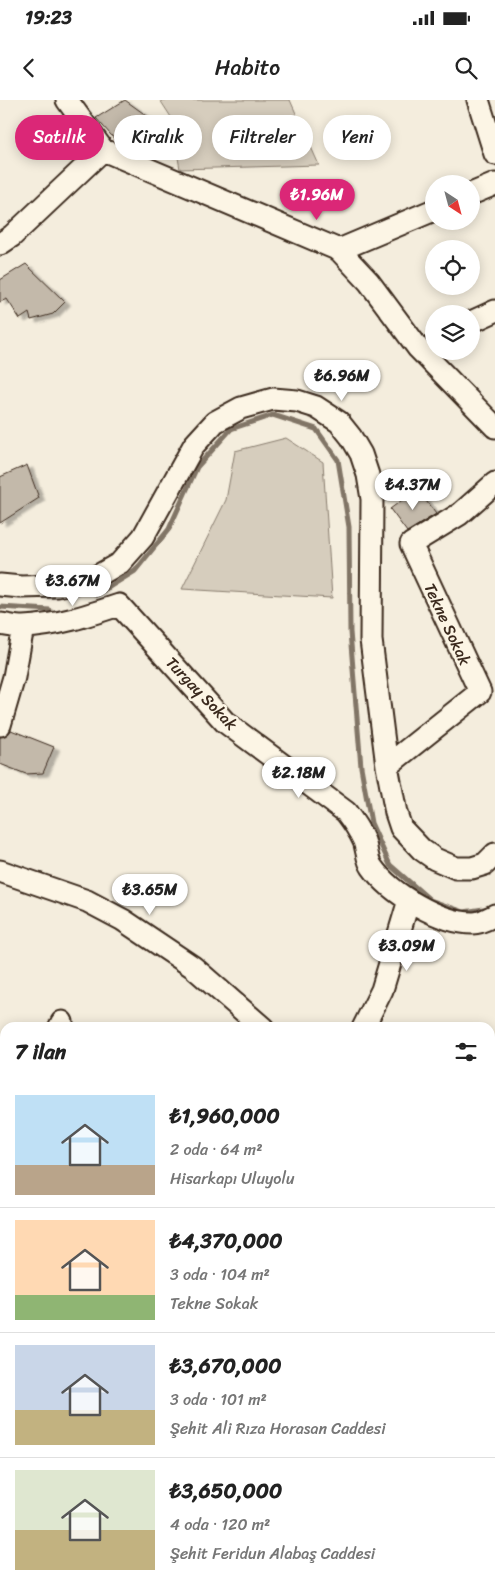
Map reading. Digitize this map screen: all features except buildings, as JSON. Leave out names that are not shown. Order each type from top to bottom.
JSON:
[{"type":"street","points":[[67,100],[78,115]]},
{"type":"street","points":[[478,100],[495,154]]},
{"type":"street","points":[[104,150],[339,250],[425,343]]},
{"type":"street","points":[[4,234],[92,160]]},
{"type":"street","points":[[480,190],[495,184]]},
{"type":"street","points":[[339,250],[425,214]]},
{"type":"street","points":[[480,318],[495,311]]},
{"type":"street","points":[[439,360],[495,427]]},
{"type":"street","points":[[0,586],[58,586],[92,578],[120,563],[143,537],[194,445],[215,422],[241,408],[273,399],[297,401],[316,407],[339,422],[351,437],[361,454],[368,475],[372,499],[371,640],[387,766],[396,814],[401,828],[422,850],[434,859],[456,868],[472,868],[485,864],[495,854]]},
{"type":"street","name":"Tekne Sokak","points":[[387,766],[480,692],[411,544],[460,514],[495,482]]},
{"type":"street","points":[[0,624],[23,627],[53,623],[58,586]]},
{"type":"street","name":"Turgay Sokak","points":[[53,623],[85,616],[119,605],[225,722],[346,812],[357,826],[371,866],[396,892],[427,910],[450,918],[475,923],[495,915]]},
{"type":"street","points":[[0,725],[14,677],[23,627]]},
{"type":"street","points":[[0,870],[87,901],[123,920],[193,967],[255,1022]]},
{"type":"street","points":[[366,1022],[382,990],[409,900]]},
{"type":"shaded area","points":[[160,100],[290,100],[297,115],[212,115],[212,160],[313,160],[313,152],[319,165],[180,169],[178,160],[202,160],[202,115],[170,115]]},
{"type":"shaded area","points":[[286,438],[323,462],[332,598],[182,589],[226,500],[235,451]]},
{"type":"waterway","points":[[96,595],[135,571],[169,529],[197,467],[231,429],[273,415],[316,429],[338,460],[349,527],[350,632],[361,767],[371,823],[390,865],[430,900],[464,912],[490,908]]},
{"type":"waterway","points":[[0,607],[50,610]]}]
